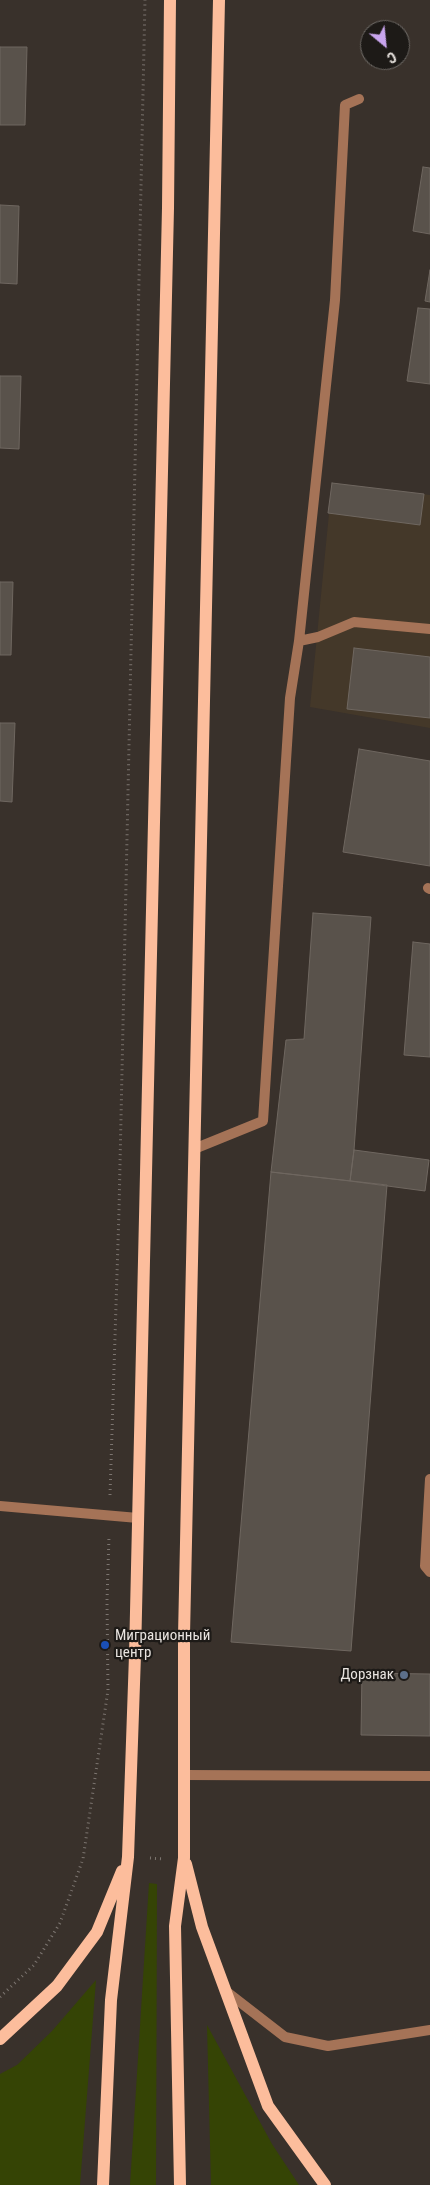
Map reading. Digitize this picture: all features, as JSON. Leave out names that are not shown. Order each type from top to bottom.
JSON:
[{"type":"main road","points":[[103,2185],[111,2000],[128,1857],[138,1518],[168,218],[170,0]]},
{"type":"main road","points":[[180,2185],[175,1926],[184,1858],[184,1625],[219,0]]},
{"type":"main road","points":[[0,2039],[57,1986],[97,1932],[128,1857]]},
{"type":"main road","points":[[184,1858],[202,1927],[268,2106],[325,2185]]},
{"type":"lane","points":[[194,1149],[263,1121],[290,698],[299,641],[335,300],[345,105],[359,100]]},
{"type":"lane","points":[[299,641],[318,637],[354,622],[430,629]]},
{"type":"lane","points":[[430,1480],[425,1566],[430,1572]]},
{"type":"lane","points":[[0,1506],[138,1518]]},
{"type":"lane","points":[[183,1775],[430,1776]]},
{"type":"lane","points":[[226,1992],[285,2037],[328,2046],[430,2030]]},
{"type":"path","points":[[0,1997],[34,1965],[60,1923],[83,1859],[108,1690],[107,1602],[119,1211],[145,0]]},
{"type":"path","points":[[148,1858],[164,1859]]},
{"type":"shaded area","points":[[332,483],[430,495],[430,728],[310,707]]},
{"type":"green space","points":[[149,1883],[157,1884],[156,2185],[130,2185]]},
{"type":"green space","points":[[96,1980],[80,2185],[0,2185],[0,2074],[17,2065],[52,2031]]},
{"type":"green space","points":[[207,2025],[272,2144],[299,2185],[211,2185]]},
{"type":"building","points":[[0,47],[27,47],[25,125],[0,125]]},
{"type":"building","points":[[423,167],[430,168],[430,234],[413,231]]},
{"type":"building","points":[[0,205],[19,206],[17,284],[0,283]]},
{"type":"building","points":[[430,270],[430,302],[425,301]]},
{"type":"building","points":[[418,308],[430,309],[430,384],[407,381]]},
{"type":"building","points":[[0,376],[21,376],[19,449],[0,448]]},
{"type":"building","points":[[332,483],[424,494],[420,525],[328,513]]},
{"type":"building","points":[[0,582],[13,582],[11,655],[0,655]]},
{"type":"building","points":[[354,648],[430,657],[430,718],[347,709]]},
{"type":"building","points":[[0,723],[15,723],[12,802],[0,801]]},
{"type":"building","points":[[359,749],[430,761],[430,866],[343,852]]},
{"type":"building","points":[[313,913],[371,917],[354,1150],[350,1181],[271,1172],[286,1040],[304,1039]]},
{"type":"building","points":[[413,942],[430,944],[430,1057],[404,1055]]},
{"type":"building","points":[[354,1150],[429,1160],[425,1191],[350,1181]]},
{"type":"building","points":[[271,1172],[387,1185],[351,1651],[231,1642]]},
{"type":"building","points":[[362,1673],[430,1674],[430,1736],[361,1735]]},
{"type":"place","name":"Миграционный центр","points":[[105,1645]]},
{"type":"place","name":"Дорзнак","points":[[404,1675]]}]
